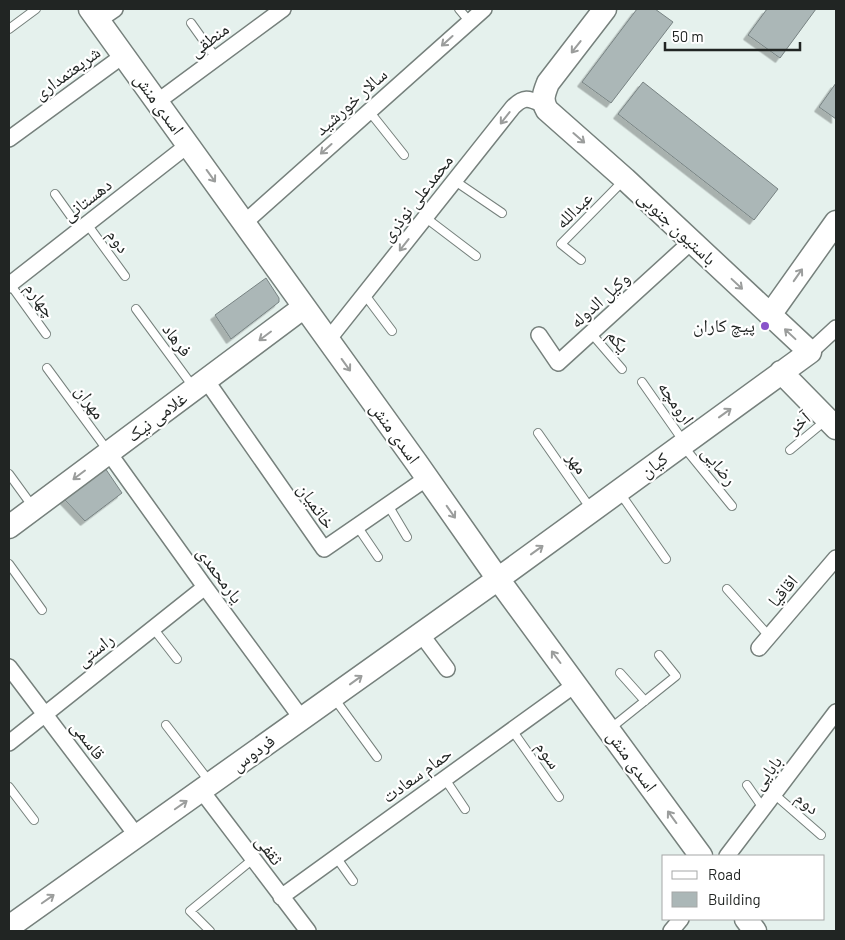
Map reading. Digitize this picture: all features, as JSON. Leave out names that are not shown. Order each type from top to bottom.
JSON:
[{"type":"street","name":"منطقی","points":[[158,102],[283,9]]},
{"type":"street","name":"سالار خورشید","points":[[244,223],[484,9]]},
{"type":"street","points":[[544,105],[544,94],[548,83],[605,9]]},
{"type":"street","name":"اسدی منش","points":[[101,13],[124,55],[498,579],[700,855]]},
{"type":"street","name":"شریعتمداری","points":[[9,139],[124,55]]},
{"type":"street","name":"محمدعلی نوذری","points":[[328,340],[518,102],[528,98],[544,105]]},
{"type":"street","name":"باستیون جنوبی","points":[[544,105],[547,110],[625,179],[810,352]]},
{"type":"street","name":"دهستانی","points":[[10,281],[188,144]]},
{"type":"street","points":[[770,315],[836,222]]},
{"type":"street","name":"وکیل الدوله","points":[[539,335],[558,363],[692,241]]},
{"type":"street","name":"غلامی نیک","points":[[9,528],[304,307]]},
{"type":"street","points":[[810,352],[835,333]]},
{"type":"street","name":"کیان","points":[[498,579],[810,352]]},
{"type":"street","points":[[781,372],[832,423]]},
{"type":"street","name":"خاتمیان","points":[[200,384],[324,549],[427,478]]},
{"type":"street","name":"یارمحمدی","points":[[109,453],[302,719]]},
{"type":"street","name":"اقاقیا","points":[[764,642],[836,558]]},
{"type":"street","name":"فردوس","points":[[9,927],[498,579]]},
{"type":"street","name":"راستی","points":[[9,743],[205,587]]},
{"type":"street","points":[[420,634],[447,670]]},
{"type":"street","name":"قاسمی","points":[[9,667],[137,836]]},
{"type":"street","name":"حمام سعادت","points":[[281,897],[576,684]]},
{"type":"street","name":"بابایی","points":[[728,855],[836,712]]},
{"type":"street","name":"ثقفی","points":[[206,787],[253,859],[308,931]]},
{"type":"street","points":[[672,931],[680,920]]},
{"type":"street","points":[[747,920],[755,931]]},
{"type":"lane","points":[[9,29],[36,9]]},
{"type":"lane","points":[[459,9],[469,21]]},
{"type":"lane","points":[[191,23],[216,58]]},
{"type":"lane","points":[[369,111],[404,155]]},
{"type":"lane","name":"عبدالله","points":[[581,260],[561,244],[625,179]]},
{"type":"lane","points":[[455,181],[502,213]]},
{"type":"lane","name":"دوم","points":[[55,194],[125,276]]},
{"type":"lane","points":[[426,218],[476,256]]},
{"type":"lane","name":"چهارم","points":[[10,281],[46,334]]},
{"type":"lane","points":[[364,295],[392,331]]},
{"type":"lane","name":"فرهاد","points":[[136,309],[200,384]]},
{"type":"lane","name":"یکم","points":[[591,333],[622,369]]},
{"type":"lane","name":"مهران","points":[[47,368],[109,453]]},
{"type":"lane","name":"ارومچه","points":[[642,382],[683,443]]},
{"type":"lane","name":"آخر","points":[[790,450],[832,423]]},
{"type":"lane","name":"مهر","points":[[538,433],[592,510]]},
{"type":"lane","name":"رضایی","points":[[683,443],[732,506]]},
{"type":"lane","points":[[9,474],[34,509]]},
{"type":"lane","points":[[618,491],[666,559]]},
{"type":"lane","points":[[388,505],[407,538]]},
{"type":"lane","points":[[357,526],[378,557]]},
{"type":"lane","points":[[9,564],[42,610]]},
{"type":"lane","points":[[727,590],[764,642]]},
{"type":"lane","points":[[153,628],[177,659]]},
{"type":"lane","points":[[609,730],[676,676],[659,655]]},
{"type":"lane","points":[[620,673],[645,701]]},
{"type":"lane","points":[[333,697],[377,757]]},
{"type":"lane","points":[[166,725],[206,787]]},
{"type":"lane","name":"سوم","points":[[512,730],[559,797]]},
{"type":"lane","points":[[445,779],[465,809]]},
{"type":"lane","points":[[747,785],[763,808]]},
{"type":"lane","points":[[9,787],[34,820]]},
{"type":"lane","name":"دوم","points":[[774,794],[822,835]]},
{"type":"lane","points":[[336,857],[353,881]]},
{"type":"lane","points":[[210,931],[190,911],[253,859]]},
{"type":"building","points":[[637,9],[655,9],[673,22],[611,103],[582,82]]},
{"type":"building","points":[[767,9],[816,9],[780,58],[748,35]]},
{"type":"building","points":[[643,82],[778,189],[754,220],[618,114]]},
{"type":"building","points":[[836,83],[836,119],[819,107]]},
{"type":"building","points":[[266,278],[279,298],[279,302],[231,339],[215,315]]},
{"type":"building","points":[[105,468],[122,493],[85,521],[64,499]]},
{"type":"place","name":"پیچ کاران","points":[[765,326]]}]
